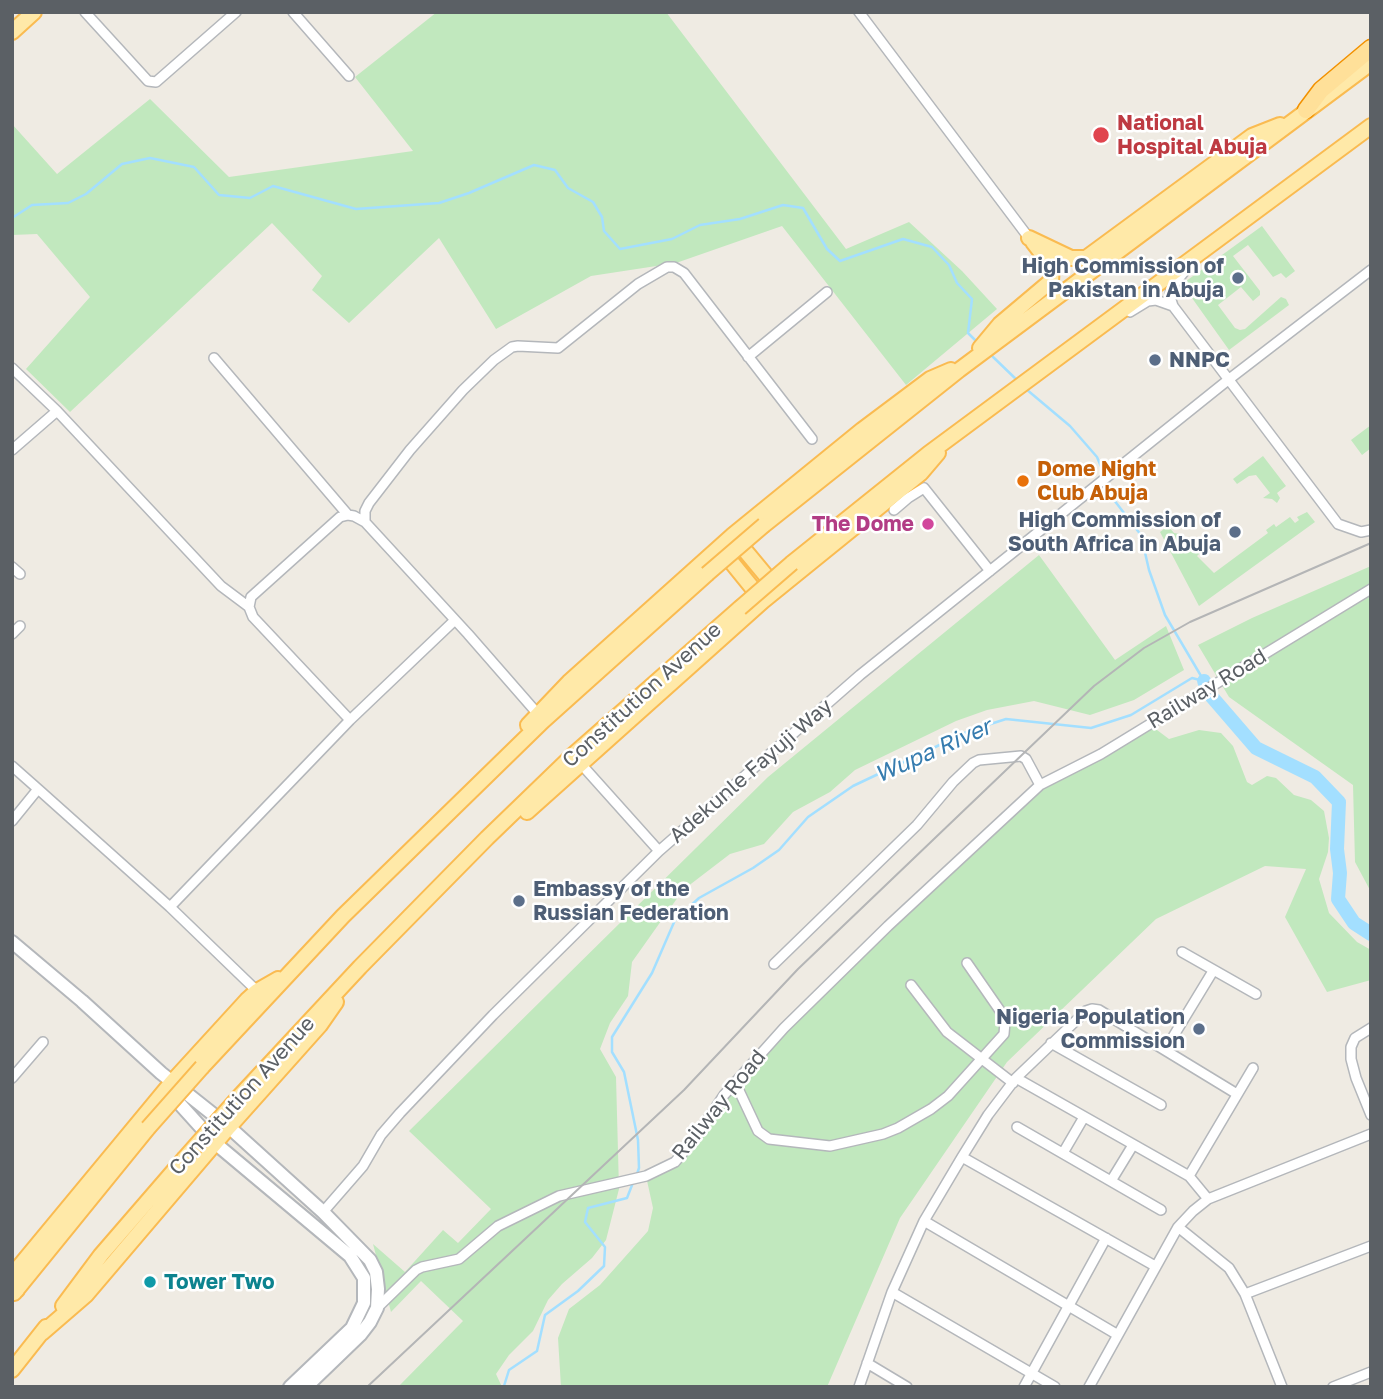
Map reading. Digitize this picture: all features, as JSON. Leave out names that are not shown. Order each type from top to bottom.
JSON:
[{"type":"highway","points":[[1306,110],[1321,90],[1371,48]]},
{"type":"main road","points":[[12,32],[34,12]]},
{"type":"main road","points":[[14,1293],[148,1128],[202,1067],[343,916],[543,721],[707,574],[964,367],[1032,307],[1371,62]]},
{"type":"main road","points":[[1029,238],[1071,258],[1086,258],[1252,136],[1288,123]]},
{"type":"main road","name":"Constitution Avenue","points":[[12,1370],[101,1255],[238,1098],[360,967],[573,755],[792,563],[948,439],[1371,126]]},
{"type":"main road","points":[[1029,238],[1053,271],[1049,284],[1032,307]]},
{"type":"main road","points":[[477,786],[537,713],[569,681],[719,547],[862,430],[930,379],[964,367]]},
{"type":"main road","points":[[487,838],[520,818],[763,601],[921,473],[948,439]]},
{"type":"main road","points":[[733,536],[777,589]]},
{"type":"main road","points":[[719,547],[763,601]]},
{"type":"main road","points":[[42,1333],[86,1294],[215,1143],[320,1026],[360,967]]},
{"type":"main road","points":[[14,1293],[18,1268],[167,1081],[257,991],[291,971]]},
{"type":"street","points":[[85,12],[148,81],[156,82],[236,12]]},
{"type":"street","points":[[293,12],[349,76]]},
{"type":"street","points":[[859,12],[1029,238]]},
{"type":"street","points":[[1222,236],[1174,282],[1170,298],[1173,306],[1338,524],[1361,532],[1371,530]]},
{"type":"street","points":[[365,522],[367,507],[410,450],[463,390],[494,360],[512,347],[558,348],[638,284],[667,267],[674,267],[684,273],[812,439]]},
{"type":"street","name":"Adekunle Fayuji Way","points":[[323,1212],[363,1166],[381,1135],[400,1113],[493,1015],[659,851],[860,675],[1228,380],[1371,270]]},
{"type":"street","points":[[748,357],[827,292]]},
{"type":"street","points":[[1093,331],[1148,301],[1156,300],[1173,306]]},
{"type":"street","points":[[214,358],[348,515]]},
{"type":"street","points":[[12,368],[57,411],[220,586],[249,607],[253,617],[350,720]]},
{"type":"street","points":[[12,450],[57,411]]},
{"type":"street","points":[[894,510],[924,488],[990,571]]},
{"type":"street","points":[[249,607],[251,597],[340,517],[354,516],[365,522],[537,713]]},
{"type":"street","name":"Railway Road","points":[[377,1308],[416,1270],[460,1259],[498,1226],[559,1196],[586,1188],[616,1184],[667,1168],[682,1156],[736,1082],[784,1028],[888,926],[1040,785],[1101,754],[1371,589]]},
{"type":"street","points":[[170,907],[350,720],[455,620]]},
{"type":"street","points":[[12,634],[20,626]]},
{"type":"street","points":[[774,964],[917,825],[953,782],[973,763],[979,760],[1021,756],[1026,759],[1040,785]]},
{"type":"street","points":[[581,764],[659,851]]},
{"type":"street","points":[[12,766],[170,907],[257,991]]},
{"type":"street","points":[[12,821],[38,789]]},
{"type":"street","points":[[12,943],[82,1001],[167,1081],[229,1127],[323,1212],[370,1260],[376,1272],[377,1308],[360,1335],[306,1387]]},
{"type":"street","points":[[1182,952],[1256,994]]},
{"type":"street","points":[[736,1082],[758,1131],[763,1136],[830,1146],[883,1134],[915,1118],[940,1102],[1004,1034],[1005,1022],[967,963]]},
{"type":"street","points":[[1165,1050],[1213,971]]},
{"type":"street","points":[[911,985],[947,1032],[982,1060],[1189,1176],[1208,1199]]},
{"type":"street","points":[[859,1387],[892,1292],[923,1221],[988,1115],[1014,1080],[1086,1011],[1092,1009],[1237,1094]]},
{"type":"street","points":[[1371,1028],[1355,1038],[1351,1047],[1356,1078],[1371,1115]]},
{"type":"street","points":[[12,1078],[43,1042]]},
{"type":"street","points":[[1051,1043],[1161,1105]]},
{"type":"street","points":[[1189,1176],[1253,1068]]},
{"type":"street","points":[[167,1081],[179,1105],[215,1143],[350,1256],[364,1278],[364,1303],[352,1328],[290,1387]]},
{"type":"street","points":[[1063,1153],[1084,1117]]},
{"type":"street","points":[[1017,1126],[1161,1210]]},
{"type":"street","points":[[1089,1387],[1178,1227],[1208,1199],[1371,1134]]},
{"type":"street","points":[[1111,1181],[1133,1145]]},
{"type":"street","points":[[962,1157],[1155,1266]]},
{"type":"street","points":[[923,1221],[1118,1335]]},
{"type":"street","points":[[1178,1227],[1229,1268],[1245,1294],[1282,1387]]},
{"type":"street","points":[[1024,1387],[1106,1238]]},
{"type":"street","points":[[1245,1294],[1371,1245]]},
{"type":"street","points":[[892,1292],[1055,1387]]},
{"type":"street","points":[[867,1363],[907,1387]]},
{"type":"street","points":[[1333,1387],[1371,1373]]},
{"type":"green space","points":[[437,12],[666,12],[846,249],[909,222],[962,271],[997,309],[906,385],[782,226],[676,263],[591,276],[496,329],[439,238],[349,323],[312,290],[322,276],[272,223],[70,412],[26,369],[90,297],[37,234],[12,235],[12,124],[57,174],[150,99],[229,177],[413,151],[355,77]]},
{"type":"green space","points":[[1262,226],[1295,271],[1286,278],[1281,273],[1273,277],[1248,245],[1233,256],[1260,291],[1260,295],[1253,301],[1241,287],[1218,305],[1235,328],[1240,330],[1245,329],[1281,297],[1286,299],[1289,305],[1229,350],[1182,284]]},
{"type":"green space","points":[[1371,425],[1371,448],[1362,455],[1351,440]]},
{"type":"green space","points":[[1263,456],[1286,486],[1277,493],[1280,498],[1277,503],[1263,498],[1270,493],[1256,475],[1237,484],[1233,479]]},
{"type":"green space","points":[[1307,512],[1315,522],[1199,606],[1160,532],[1168,526],[1174,533],[1180,534],[1187,544],[1196,543],[1202,551],[1197,556],[1214,573],[1268,533],[1266,530],[1274,524],[1276,527],[1290,517],[1295,523],[1299,520],[1297,517]]},
{"type":"green space","points":[[1039,555],[1115,660],[1166,626],[1184,670],[1134,700],[1090,715],[1034,701],[987,710],[956,721],[855,770],[830,792],[793,812],[764,844],[730,854],[683,890],[632,962],[628,996],[610,1023],[600,1049],[616,1077],[619,1189],[606,1240],[592,1258],[548,1300],[533,1331],[509,1355],[496,1374],[502,1387],[398,1387],[463,1321],[421,1281],[391,1312],[373,1244],[405,1272],[443,1230],[458,1243],[491,1209],[409,1131],[768,777]]},
{"type":"green space","points":[[1371,566],[1371,892],[1355,862],[1353,785],[1229,697],[1198,645],[1252,618]]},
{"type":"green space","points":[[1149,724],[1169,739],[1199,730],[1221,733],[1233,746],[1247,782],[1252,785],[1267,776],[1276,778],[1294,795],[1311,800],[1324,811],[1329,838],[1328,852],[1319,879],[1329,913],[1357,942],[1371,950],[1371,980],[1327,992],[1285,917],[1306,869],[1265,866],[1156,919],[1007,1062],[900,1218],[827,1387],[561,1387],[558,1338],[569,1309],[600,1285],[648,1231],[653,1208],[646,1176],[667,1168],[784,1028],[1040,785]]},
{"type":"waterway","points":[[12,218],[32,205],[68,203],[86,194],[122,164],[150,158],[194,167],[219,195],[250,198],[273,186],[356,209],[439,203],[534,165],[555,170],[568,188],[593,202],[602,217],[604,231],[620,249],[672,239],[700,225],[740,219],[783,205],[803,208],[827,249],[840,261],[903,239],[932,247],[949,265],[957,283],[972,299],[968,333],[978,343]]},
{"type":"waterway","points":[[991,355],[1019,382]]},
{"type":"waterway","points":[[1026,389],[1070,426],[1097,457],[1105,476]]},
{"type":"waterway","points":[[1107,482],[1114,500],[1141,535],[1149,570],[1165,615],[1204,681]]},
{"type":"waterway","name":"Wupa River","points":[[637,1174],[638,1140],[624,1072],[612,1052],[612,1037],[652,973],[675,920],[699,898],[779,850],[808,817],[853,786],[969,731],[1006,719],[1091,728],[1131,715],[1192,678],[1204,681]]},
{"type":"waterway","points":[[1204,681],[1212,697],[1256,748],[1315,777],[1339,802],[1338,899],[1354,923],[1371,934]]},
{"type":"waterway","name":"Wupa River","points":[[507,1387],[504,1386],[509,1370],[537,1351],[545,1315],[578,1291],[604,1266],[605,1247],[585,1222],[588,1208],[627,1198],[634,1180]]},
{"type":"tram line","points":[[367,1387],[684,1090],[798,969],[1094,686],[1144,648],[1190,622],[1371,543]]},
{"type":"place","name":"National Hospital Abuja","points":[[1101,135]]},
{"type":"place","name":"High Commission of Pakistan in Abuja","points":[[1238,278]]},
{"type":"place","name":"NNPC","points":[[1155,360]]},
{"type":"place","name":"Dome Night Club Abuja","points":[[1023,481]]},
{"type":"place","name":"The Dome","points":[[928,524]]},
{"type":"place","name":"High Commission of South Africa in Abuja","points":[[1235,532]]},
{"type":"place","name":"Embassy of the Russian Federation","points":[[519,901]]},
{"type":"place","name":"Nigeria Population Commission","points":[[1199,1029]]},
{"type":"place","name":"Tower Two","points":[[150,1282]]}]
